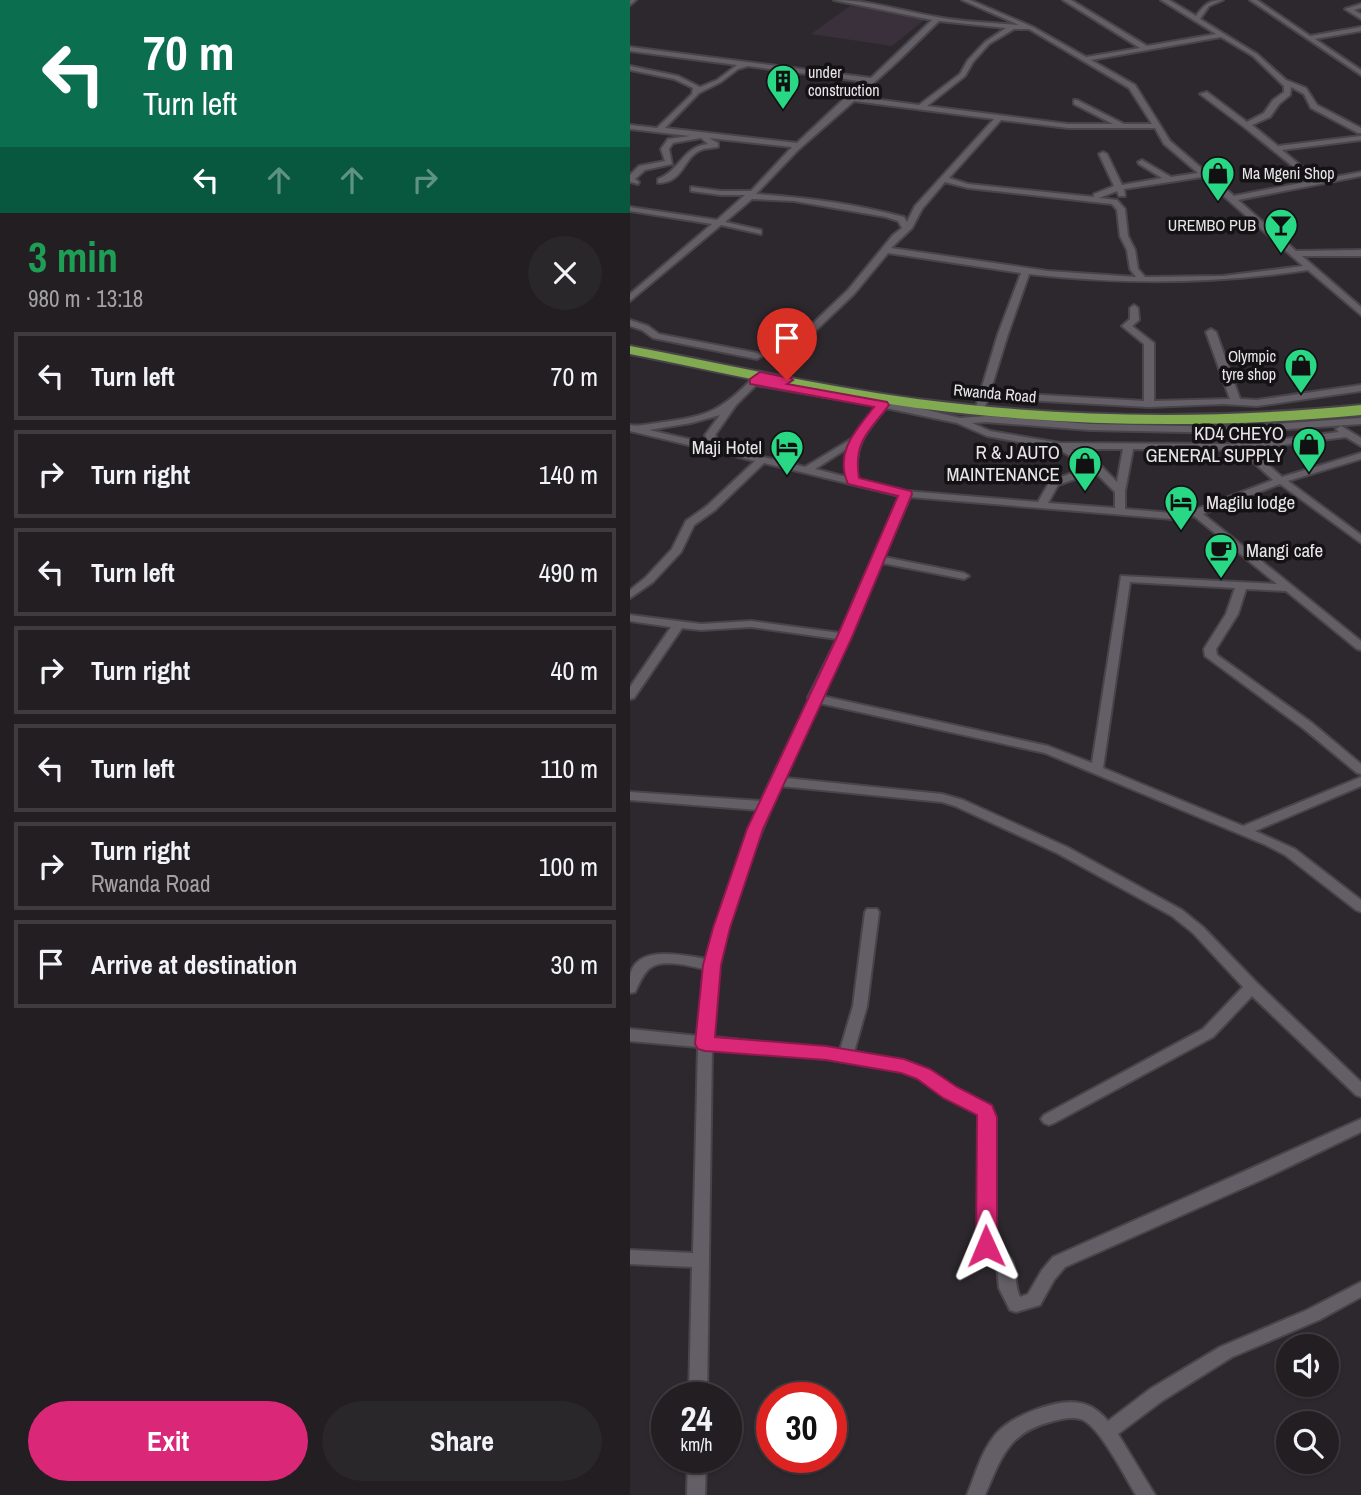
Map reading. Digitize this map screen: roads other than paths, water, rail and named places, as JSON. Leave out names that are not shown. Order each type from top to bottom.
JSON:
[{"type":"highway","name":"Rwanda Road","points":[[630,350],[757,379],[921,403],[983,403],[1084,415],[1214,418],[1330,418],[1361,410]]},
{"type":"street","points":[[837,0],[896,9],[937,19],[1031,28]]},
{"type":"street","points":[[965,0],[1031,28],[1132,87],[1167,142],[1361,312]]},
{"type":"street","points":[[1066,0],[1147,49]]},
{"type":"street","points":[[1164,0],[1255,55],[1288,86],[1286,95],[1276,102],[1267,115],[1247,125]]},
{"type":"street","points":[[1197,19],[1210,1],[1220,0]]},
{"type":"street","points":[[1254,0],[1361,73]]},
{"type":"street","points":[[1361,6],[1348,9],[1361,17]]},
{"type":"street","points":[[630,298],[751,194],[850,97],[905,52],[937,19]]},
{"type":"street","points":[[919,108],[963,75],[970,61],[987,43],[1011,28]]},
{"type":"street","points":[[1308,38],[1361,29]]},
{"type":"street","points":[[1086,59],[1223,35]]},
{"type":"street","points":[[697,90],[676,76],[631,62],[630,49],[871,80]]},
{"type":"street","points":[[659,130],[697,90],[720,80],[736,67],[751,63]]},
{"type":"street","points":[[1284,82],[1312,96],[1314,106],[1361,131]]},
{"type":"street","points":[[1204,94],[1247,125],[1316,182]]},
{"type":"street","points":[[850,97],[1080,127],[1156,126]]},
{"type":"street","points":[[1077,102],[1123,126]]},
{"type":"street","points":[[786,361],[810,331],[851,292],[906,228],[918,208],[946,180],[999,117]]},
{"type":"street","points":[[630,127],[799,145]]},
{"type":"street","points":[[635,182],[630,179],[642,168],[668,162],[665,149],[671,141],[702,136],[716,145],[698,148],[688,156],[687,163],[674,178],[661,181]]},
{"type":"street","points":[[1275,149],[1361,138]]},
{"type":"street","points":[[1102,154],[1122,194],[1124,236],[1131,250],[1134,269],[1141,278]]},
{"type":"street","points":[[1142,162],[1171,180]]},
{"type":"street","points":[[1084,198],[1102,196],[1117,188],[1205,174]]},
{"type":"street","points":[[1233,199],[1361,174]]},
{"type":"street","points":[[946,180],[999,190],[1114,202],[1121,209]]},
{"type":"street","points":[[762,182],[768,191],[794,199]]},
{"type":"street","points":[[694,189],[794,199],[887,215],[901,219],[906,228]]},
{"type":"street","points":[[630,209],[717,222],[758,232]]},
{"type":"street","points":[[886,250],[1027,269],[1141,278],[1219,278],[1311,267]]},
{"type":"street","points":[[1296,253],[1361,253]]},
{"type":"street","points":[[983,403],[1003,334],[1027,269]]},
{"type":"street","points":[[1134,308],[1135,320],[1126,326],[1149,343],[1149,404]]},
{"type":"street","points":[[630,323],[656,335],[757,356]]},
{"type":"street","points":[[1210,332],[1236,401]]},
{"type":"street","points":[[718,449],[711,440],[712,430],[757,379],[960,421],[987,433],[1060,446],[1240,446],[1347,434]]},
{"type":"street","points":[[960,421],[1084,415],[1149,404],[1275,401],[1361,388]]},
{"type":"street","points":[[631,432],[690,420],[734,403]]},
{"type":"street","points":[[807,470],[853,441],[883,405]]},
{"type":"street","points":[[1084,415],[1138,428],[1231,430],[1330,418],[1361,421]]},
{"type":"street","points":[[1084,415],[1095,447]]},
{"type":"street","points":[[1214,418],[1231,430],[1240,446],[1361,540]]},
{"type":"street","points":[[1330,418],[1361,443]]},
{"type":"street","points":[[1138,428],[1140,447]]},
{"type":"street","points":[[1191,428],[1191,447]]},
{"type":"street","points":[[631,432],[654,434],[906,494],[1172,516],[1196,513],[1282,480],[1361,456]]},
{"type":"street","points":[[852,481],[850,464],[853,441]]},
{"type":"street","points":[[1060,446],[1097,468],[1119,491]]},
{"type":"street","points":[[1120,511],[1119,491],[1128,447]]},
{"type":"street","points":[[630,595],[649,580],[672,555],[691,523],[763,459]]},
{"type":"street","points":[[1042,505],[1054,483],[1097,468]]},
{"type":"street","points":[[698,1382],[705,1044],[712,965],[722,928],[765,806],[844,637],[906,494]]},
{"type":"street","points":[[1196,513],[1361,648]]},
{"type":"street","points":[[878,559],[964,576]]},
{"type":"street","points":[[1097,769],[1125,578],[1287,588]]},
{"type":"street","points":[[1242,585],[1232,614],[1210,649],[1211,656],[1308,726],[1361,770]]},
{"type":"street","points":[[630,618],[710,627],[751,624],[844,637]]},
{"type":"street","points":[[630,695],[678,625]]},
{"type":"street","points":[[814,698],[1048,750],[1245,830],[1290,852],[1361,907]]},
{"type":"street","points":[[776,781],[840,790],[923,795],[959,803],[1062,850],[1177,913],[1198,930],[1252,987],[1361,1091]]},
{"type":"street","points":[[1245,830],[1361,781]]},
{"type":"street","points":[[630,796],[765,806]]},
{"type":"street","points":[[846,1056],[860,1006],[872,912]]},
{"type":"street","points":[[630,988],[643,967],[653,961],[712,965]]},
{"type":"street","points":[[1049,1119],[1202,1037],[1252,987]]},
{"type":"street","points":[[630,1035],[846,1056],[913,1069],[950,1093],[985,1110],[986,1246],[991,1253],[1005,1262],[1007,1288],[1016,1305],[1034,1300],[1059,1262],[1361,1125]]},
{"type":"street","points":[[630,1258],[701,1259]]},
{"type":"street","points":[[1105,1433],[1156,1395],[1226,1352],[1313,1315],[1361,1289]]},
{"type":"street","points":[[976,1495],[1002,1440],[1017,1428],[1058,1411],[1073,1409],[1089,1415],[1105,1433],[1146,1495]]},
{"type":"street","points":[[696,1495],[697,1473]]},
{"type":"place","name":"under construction","points":[[783,111]]},
{"type":"place","name":"Ma Mgeni Shop","points":[[1218,203]]},
{"type":"place","name":"UREMBO PUB","points":[[1281,255]]},
{"type":"place","name":"Olympic tyre shop","points":[[1301,395]]},
{"type":"place","name":"KD4 CHEYO GENERAL SUPPLY","points":[[1309,474]]},
{"type":"place","name":"Maji Hotel","points":[[787,477]]},
{"type":"place","name":"R & J AUTO MAINTENANCE","points":[[1085,493]]},
{"type":"place","name":"Magilu lodge","points":[[1181,532]]},
{"type":"place","name":"Mangi cafe","points":[[1221,580]]}]
